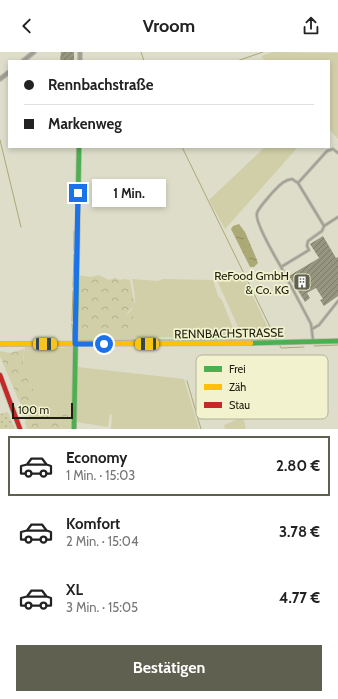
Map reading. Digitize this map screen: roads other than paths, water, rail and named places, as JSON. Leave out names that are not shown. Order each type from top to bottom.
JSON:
[{"type":"street","points":[[24,60],[34,52]]},
{"type":"street","points":[[0,79],[8,73]]},
{"type":"street","points":[[74,429],[79,148]]},
{"type":"street","name":"RENNBACHSTRASSE","points":[[0,344],[338,341]]},
{"type":"street","points":[[0,375],[20,429]]},
{"type":"lane","points":[[298,183],[327,151],[333,149],[338,152]]},
{"type":"lane","points":[[313,342],[312,328],[308,318],[256,219],[257,213],[270,196],[286,180],[292,178],[298,183],[324,226]]},
{"type":"lane","points":[[281,267],[309,250],[307,246],[308,241],[322,231],[324,226],[338,217]]},
{"type":"lane","points":[[312,328],[321,322],[338,301]]},
{"type":"water","points":[[239,224],[245,232],[257,260],[258,263],[254,267],[250,267],[231,229],[233,226]]},
{"type":"waterway","points":[[141,52],[144,60]]},
{"type":"waterway","points":[[240,60],[263,52]]},
{"type":"waterway","points":[[0,140],[21,227]]},
{"type":"waterway","points":[[182,148],[277,341]]},
{"type":"waterway","points":[[74,231],[74,251]]},
{"type":"waterway","points":[[73,287],[74,254]]},
{"type":"waterway","points":[[72,321],[73,291]]},
{"type":"waterway","points":[[72,324],[73,341]]},
{"type":"waterway","points":[[77,341],[152,340]]},
{"type":"waterway","points":[[155,340],[207,340]]},
{"type":"waterway","points":[[210,340],[271,340]]},
{"type":"waterway","points":[[314,346],[338,345]]},
{"type":"waterway","points":[[280,346],[281,348],[304,347]]},
{"type":"waterway","points":[[187,381],[196,412]]},
{"type":"waterway","points":[[198,419],[201,429]]},
{"type":"place","name":"ReFood GmbH & Co. KG","points":[[302,282]]}]
